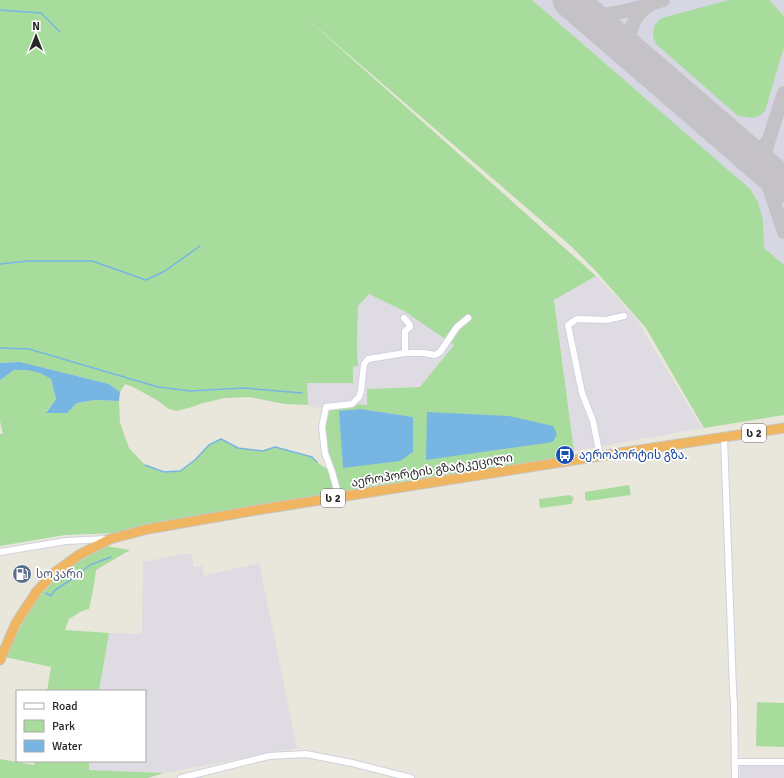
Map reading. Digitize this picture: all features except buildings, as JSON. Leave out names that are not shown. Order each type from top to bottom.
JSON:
[{"type":"highway","name":"აეროპორტის გზატკეცილი","points":[[0,660],[16,622],[37,591],[54,573],[79,555],[110,539],[148,529],[256,510],[784,428]]},
{"type":"street","points":[[600,456],[593,421],[582,393],[568,325],[577,319],[606,320],[624,316]]},
{"type":"street","points":[[404,318],[410,325],[410,327],[405,331],[405,353]]},
{"type":"street","points":[[339,497],[325,453],[322,427],[326,407],[352,404],[359,397],[364,364],[368,359],[405,353],[424,353],[435,355],[440,352],[457,327],[468,318]]},
{"type":"street","points":[[724,437],[734,703],[735,778]]},
{"type":"street","points":[[0,552],[66,541],[110,539]]},
{"type":"street","points":[[181,778],[269,756],[306,754],[352,763],[411,778]]},
{"type":"street","points":[[735,762],[784,762]]},
{"type":"shaded area","points":[[289,0],[784,0],[784,415],[704,428],[646,328],[594,269],[572,247]]},
{"type":"shaded area","points":[[596,276],[635,317],[702,428],[574,451],[554,299]]},
{"type":"shaded area","points":[[369,294],[404,311],[455,345],[420,387],[367,389],[367,405],[352,404],[317,408],[308,405],[306,383],[353,383],[353,366],[358,366],[358,306]]},
{"type":"shaded area","points":[[191,553],[194,567],[202,566],[204,576],[259,563],[297,748],[164,773],[89,770],[89,762],[146,762],[146,690],[99,690],[109,633],[142,634],[143,562]]},
{"type":"shaded area","points":[[740,764],[784,764],[784,778],[740,778]]},
{"type":"green space","points":[[0,0],[532,0],[750,189],[758,202],[763,220],[764,248],[784,265],[784,415],[704,428],[646,328],[594,269],[572,247],[305,17],[596,276],[554,300],[574,451],[559,458],[378,485],[164,521],[116,533],[65,535],[0,546],[0,434],[3,434],[0,421],[0,380],[14,370],[27,370],[40,373],[51,379],[56,399],[46,412],[67,413],[77,403],[95,400],[119,401],[120,423],[129,448],[145,465],[164,472],[180,471],[195,460],[209,445],[221,439],[238,448],[263,451],[275,447],[312,457],[331,472],[322,427],[326,407],[352,404],[367,405],[367,389],[420,387],[454,345],[404,311],[369,294],[358,306],[358,366],[353,367],[353,383],[307,383],[308,405],[285,404],[249,397],[225,398],[177,411],[169,409],[155,399],[125,384],[120,392],[109,384],[20,362],[0,363]],"holes":[[[361,409],[412,417],[413,452]]]},
{"type":"green space","points":[[729,0],[769,0],[784,16],[784,47],[765,111],[755,117],[738,116],[656,44],[653,37],[654,26],[662,18]]},
{"type":"green space","points":[[629,485],[631,495],[587,501],[585,499],[585,492]]},
{"type":"green space","points":[[570,495],[574,498],[571,504],[540,508],[539,499]]},
{"type":"green space","points":[[106,546],[130,550],[96,570],[89,609],[82,611],[69,619],[65,630],[109,633],[99,690],[47,690],[51,667],[5,657],[23,622],[39,597],[63,571]]},
{"type":"green space","points":[[757,702],[784,703],[784,747],[756,746]]},
{"type":"green space","points":[[0,759],[34,765],[35,762],[89,762],[89,770],[164,773],[148,778],[0,778]]},
{"type":"water","points":[[20,362],[109,384],[120,392],[119,401],[95,400],[77,403],[67,413],[46,413],[56,399],[51,379],[40,373],[27,370],[14,370],[0,380],[0,363]]},
{"type":"water","points":[[361,409],[413,417],[413,452],[400,461],[343,468],[339,411]]},
{"type":"water","points":[[427,412],[509,416],[553,426],[557,434],[553,442],[426,460]]},
{"type":"waterway","points":[[0,10],[41,13],[60,32]]},
{"type":"waterway","points":[[0,264],[28,261],[92,261],[146,280],[165,271],[200,246]]},
{"type":"waterway","points":[[0,348],[29,349],[158,387],[190,391],[243,388],[302,393]]},
{"type":"waterway","points":[[145,465],[164,472],[180,471],[195,460],[209,445],[221,439],[238,448],[263,451],[275,447],[312,457],[317,462]]},
{"type":"waterway","points":[[46,593],[51,596],[55,590],[90,565],[111,557]]},
{"type":"taxiway","points":[[571,1],[584,11],[592,14],[602,14],[623,12],[663,0]]},
{"type":"taxiway","points":[[640,61],[635,55],[631,46],[630,33],[639,14],[649,5]]},
{"type":"taxiway","points":[[784,93],[762,166],[784,232]]},
{"type":"taxiway","points":[[731,139],[742,149],[748,151],[755,151],[759,149],[765,145],[769,139]]},
{"type":"runway","points":[[570,0],[784,185]]},
{"type":"place","name":"აეროპორტის გზა.","points":[[565,455]]},
{"type":"place","name":"სოკარი","points":[[22,574]]}]
